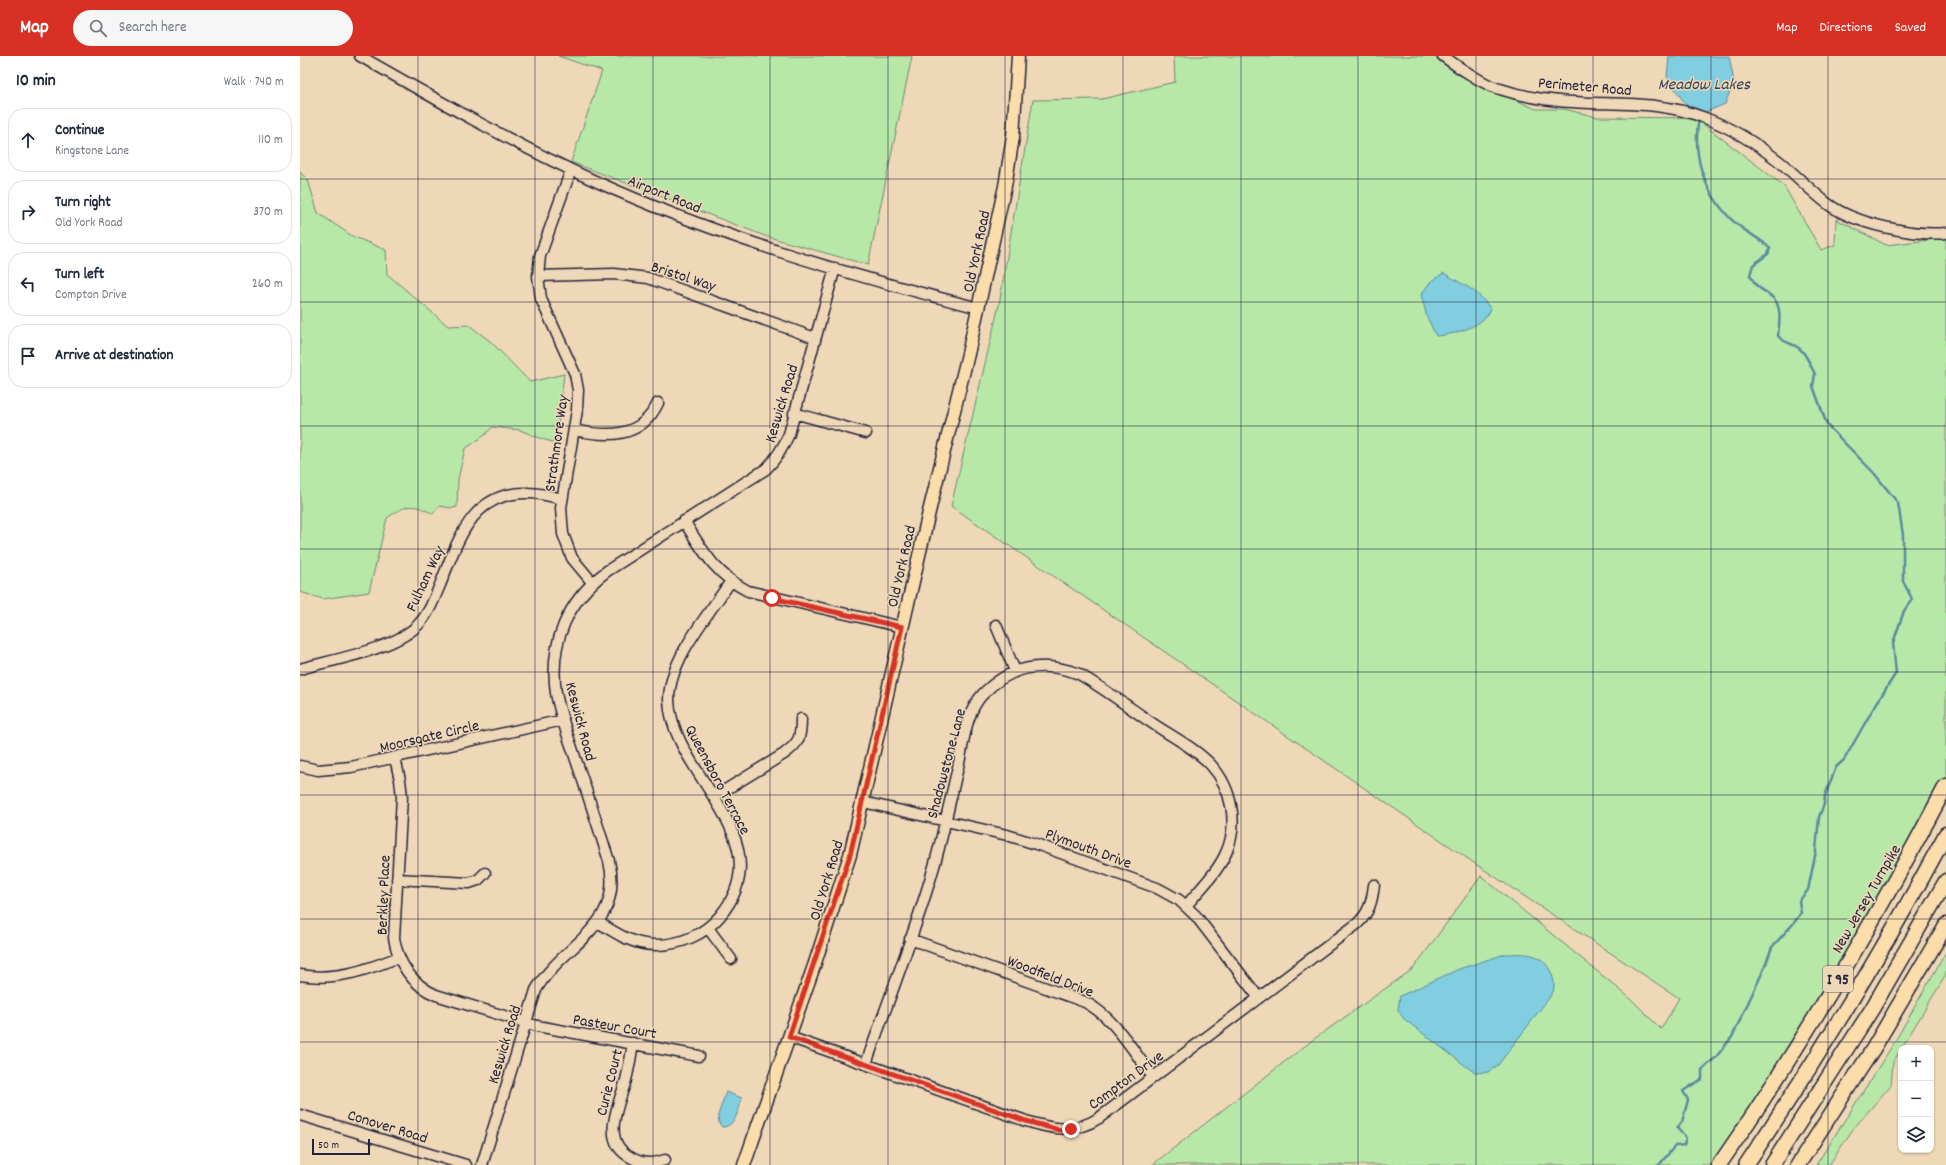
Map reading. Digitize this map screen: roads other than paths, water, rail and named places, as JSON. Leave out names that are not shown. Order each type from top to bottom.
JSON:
[{"type":"highway","name":"New Jersey Turnpike","points":[[1719,1165],[1826,999],[1884,901],[1946,786]]},
{"type":"highway","name":"I 95","points":[[1746,1165],[1851,1001],[1946,834]]},
{"type":"highway","points":[[1772,1165],[1872,1009],[1946,881]]},
{"type":"highway","points":[[1798,1165],[1873,1049],[1946,925]]},
{"type":"main road","name":"Old York Road","points":[[744,1165],[840,888],[850,855],[902,627],[979,308],[1008,168],[1013,131],[1018,56]]},
{"type":"street","name":"Airport Road","points":[[360,56],[478,124],[571,170],[706,226],[902,289],[979,308]]},
{"type":"street","name":"Perimeter Road","points":[[1443,56],[1499,89],[1558,101],[1651,105],[1695,114],[1748,139],[1780,162],[1829,204],[1848,214],[1887,228],[1910,232],[1946,233]]},
{"type":"street","name":"Strathmore Way","points":[[571,170],[540,256],[538,276],[543,303],[577,382],[579,400],[562,499],[561,520],[567,547],[578,566],[592,582]]},
{"type":"street","name":"Keswick Road","points":[[482,1165],[533,996],[542,979],[598,922],[609,895],[611,880],[610,866],[563,720],[556,687],[556,650],[567,616],[581,594],[592,582],[766,469],[775,460],[785,443],[835,268]]},
{"type":"street","name":"Bristol Way","points":[[538,276],[624,274],[648,278],[815,338]]},
{"type":"street","points":[[574,430],[604,435],[623,433],[644,422],[653,413],[658,403]]},
{"type":"street","points":[[794,413],[866,433]]},
{"type":"street","name":"Fulham Way","points":[[300,669],[387,644],[409,633],[420,624],[430,608],[466,525],[477,512],[487,504],[504,496],[522,493],[562,499]]},
{"type":"street","points":[[684,521],[707,559],[731,581],[748,590],[761,595],[902,627]]},
{"type":"street","name":"Queensboro Terrace","points":[[598,922],[628,940],[649,944],[680,942],[708,928],[725,911],[730,902],[739,871],[739,854],[735,838],[714,797],[678,737],[673,724],[669,699],[672,677],[682,653],[731,581]]},
{"type":"street","points":[[996,625],[1015,672]]},
{"type":"street","name":"Shadowstone Lane","points":[[866,1064],[935,863],[969,718],[982,696],[993,685],[1015,672],[1027,668],[1050,666],[1060,667],[1079,674],[1188,748],[1211,766],[1221,780],[1231,803],[1233,816],[1231,841],[1218,869],[1186,906]]},
{"type":"street","points":[[714,797],[793,747],[800,735],[801,719]]},
{"type":"street","name":"Moorsgate Circle","points":[[300,766],[318,770],[336,770],[563,720]]},
{"type":"street","name":"Berkley Place","points":[[395,758],[402,792],[394,932],[399,957],[413,979],[430,992],[525,1022]]},
{"type":"street","name":"Plymouth Drive","points":[[863,802],[945,820],[1036,844],[1157,888],[1186,906],[1204,925],[1259,998]]},
{"type":"street","points":[[397,878],[469,882],[478,880],[485,873]]},
{"type":"street","name":"Compton Drive","points":[[789,1037],[1026,1121],[1059,1130],[1077,1128],[1094,1121],[1154,1077],[1364,917],[1371,905],[1374,885]]},
{"type":"street","points":[[708,928],[731,959]]},
{"type":"street","name":"Woodfield Drive","points":[[910,939],[1085,1002],[1094,1007],[1111,1022],[1154,1077]]},
{"type":"street","points":[[300,975],[328,977],[349,975],[399,957]]},
{"type":"street","name":"Pasteur Court","points":[[525,1022],[700,1056]]},
{"type":"street","name":"Curie Court","points":[[633,1043],[626,1080],[613,1121],[614,1136],[620,1148],[632,1158],[646,1162],[665,1160]]},
{"type":"street","name":"Conover Road","points":[[300,1115],[466,1165]]},
{"type":"water","name":"Meadow Lakes","points":[[1669,56],[1729,56],[1734,82],[1725,104],[1706,112],[1686,105],[1667,77]]},
{"type":"water","points":[[1444,273],[1480,296],[1491,309],[1481,321],[1467,329],[1451,334],[1436,336],[1427,317],[1421,295],[1431,281]]},
{"type":"water","points":[[1505,954],[1527,954],[1542,960],[1552,975],[1554,990],[1498,1065],[1488,1072],[1475,1073],[1404,1019],[1398,1010],[1400,996],[1459,969]]},
{"type":"water","points":[[726,1092],[742,1098],[734,1120],[731,1124],[722,1127],[719,1123],[718,1115]]},
{"type":"waterway","points":[[1659,1165],[1675,1146],[1684,1145],[1686,1138],[1677,1128],[1682,1122],[1688,1100],[1683,1091],[1702,1079],[1702,1070],[1716,1057],[1732,1037],[1764,969],[1772,947],[1801,913],[1799,901],[1808,890],[1816,851],[1819,817],[1824,804],[1825,796],[1836,767],[1844,760],[1873,709],[1896,673],[1893,643],[1904,611],[1912,599],[1903,581],[1903,535],[1898,503],[1874,473],[1827,425],[1813,386],[1815,374],[1807,358],[1800,349],[1783,341],[1778,336],[1780,315],[1778,305],[1772,297],[1758,287],[1750,275],[1753,265],[1768,254],[1770,248],[1732,221],[1719,206],[1712,194],[1706,183],[1699,158],[1697,145],[1699,118]]}]
